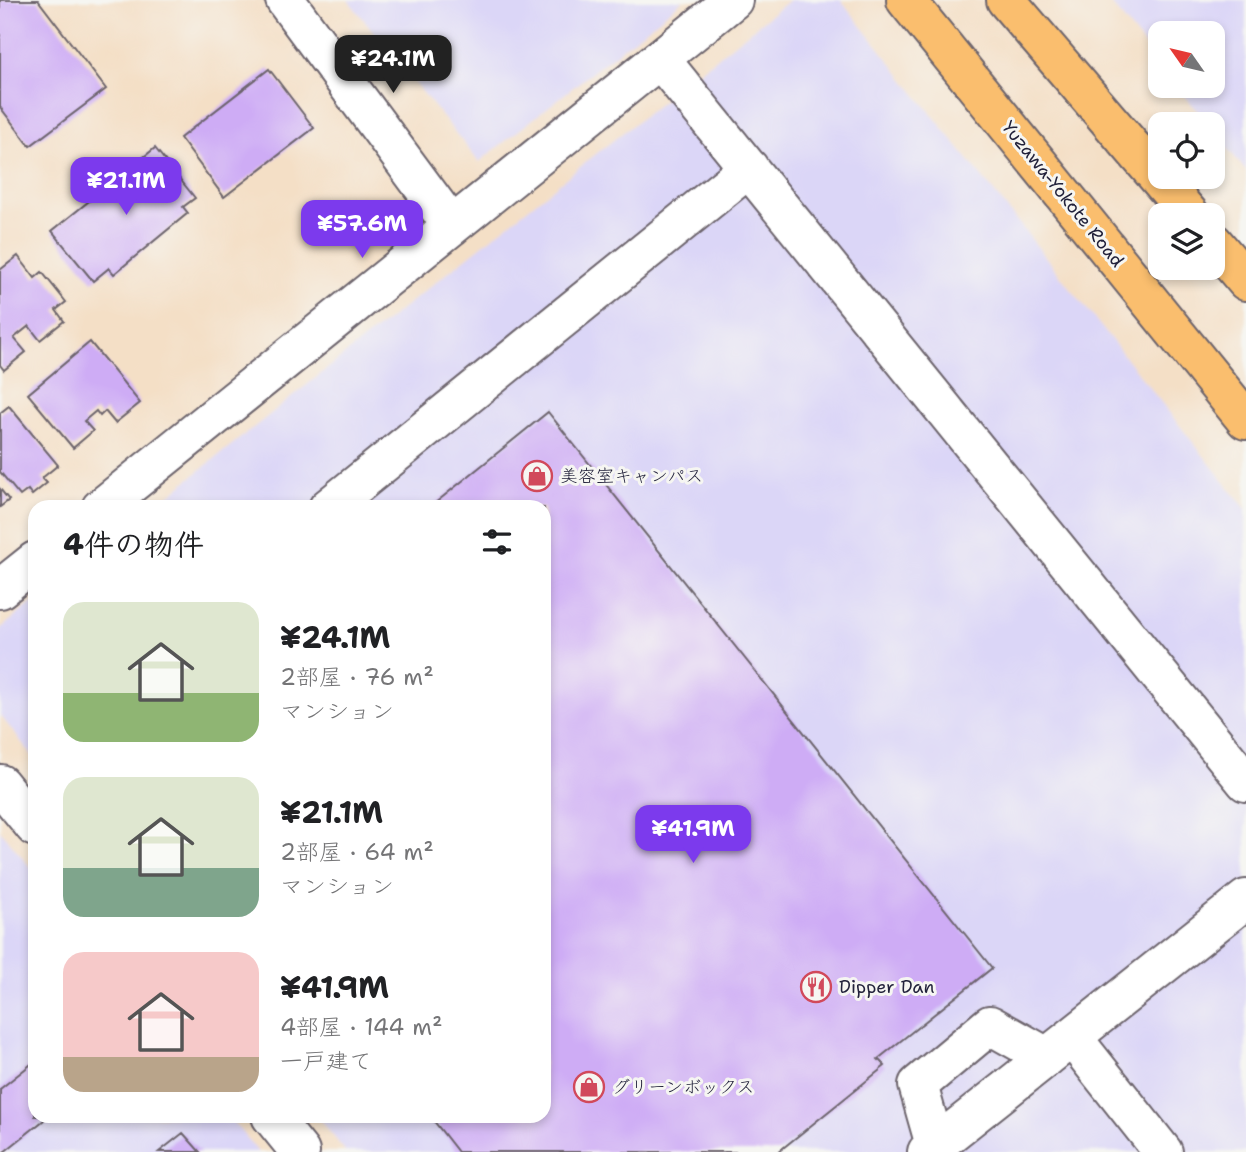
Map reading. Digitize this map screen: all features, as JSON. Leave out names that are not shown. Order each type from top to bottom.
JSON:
[{"type":"highway","name":"Yuzawa-Yokote Road","points":[[906,0],[1246,420]]},
{"type":"highway","points":[[1006,0],[1180,203]]},
{"type":"highway","points":[[1225,256],[1246,281]]},
{"type":"street","points":[[285,0],[452,226]]},
{"type":"street","points":[[111,500],[733,0]]},
{"type":"street","points":[[660,59],[1246,782]]},
{"type":"street","points":[[338,500],[749,169]]},
{"type":"street","points":[[0,589],[28,567]]},
{"type":"street","points":[[0,784],[28,818]]},
{"type":"street","points":[[1163,1152],[1060,1047],[990,1025],[918,1085],[931,1149],[1060,1047],[1246,899]]},
{"type":"street","points":[[277,1123],[300,1152]]},
{"type":"shaded area","points":[[348,0],[683,0],[479,162]]},
{"type":"shaded area","points":[[789,0],[841,0],[1246,509],[1246,1152],[346,1152],[323,1123],[551,1123],[551,500],[163,500]]},
{"type":"shaded area","points":[[1108,0],[1246,0],[1246,171],[1225,145],[1225,112],[1198,112],[1187,98],[1225,98],[1225,21],[1148,21],[1148,50]]},
{"type":"shaded area","points":[[28,607],[28,750],[0,715],[0,629]]},
{"type":"shaded area","points":[[0,830],[28,864],[28,1123],[234,1123],[258,1152],[0,1152]]},
{"type":"building","points":[[0,0],[38,0],[106,89],[30,146],[0,107]]},
{"type":"building","points":[[269,69],[314,128],[224,197],[180,138]]},
{"type":"building","points":[[155,148],[195,198],[183,207],[188,213],[114,274],[109,268],[93,281],[52,231]]},
{"type":"building","points":[[18,256],[35,278],[42,272],[66,302],[56,310],[64,321],[40,340],[29,326],[14,338],[26,352],[4,370],[0,365],[0,270]]},
{"type":"building","points":[[90,342],[140,403],[115,423],[105,411],[100,416],[96,411],[84,421],[93,431],[73,448],[28,394]]},
{"type":"building","points":[[9,406],[58,465],[42,478],[47,483],[32,495],[28,490],[20,496],[0,472],[0,413]]},
{"type":"building","points":[[548,412],[992,968],[878,1059],[885,1066],[778,1152],[458,1152],[435,1123],[551,1123],[551,500],[439,500]]},
{"type":"building","points":[[0,489],[9,500],[0,507]]},
{"type":"building","points":[[28,1067],[28,1123],[40,1123],[4,1152],[0,1152],[0,1089]]},
{"type":"building","points":[[183,1133],[200,1152],[159,1152]]},
{"type":"place","name":"美容室キャンパス","points":[[537,476]]},
{"type":"place","name":"Dipper Dan","points":[[816,987]]},
{"type":"place","name":"グリーンボックス","points":[[589,1087]]}]
